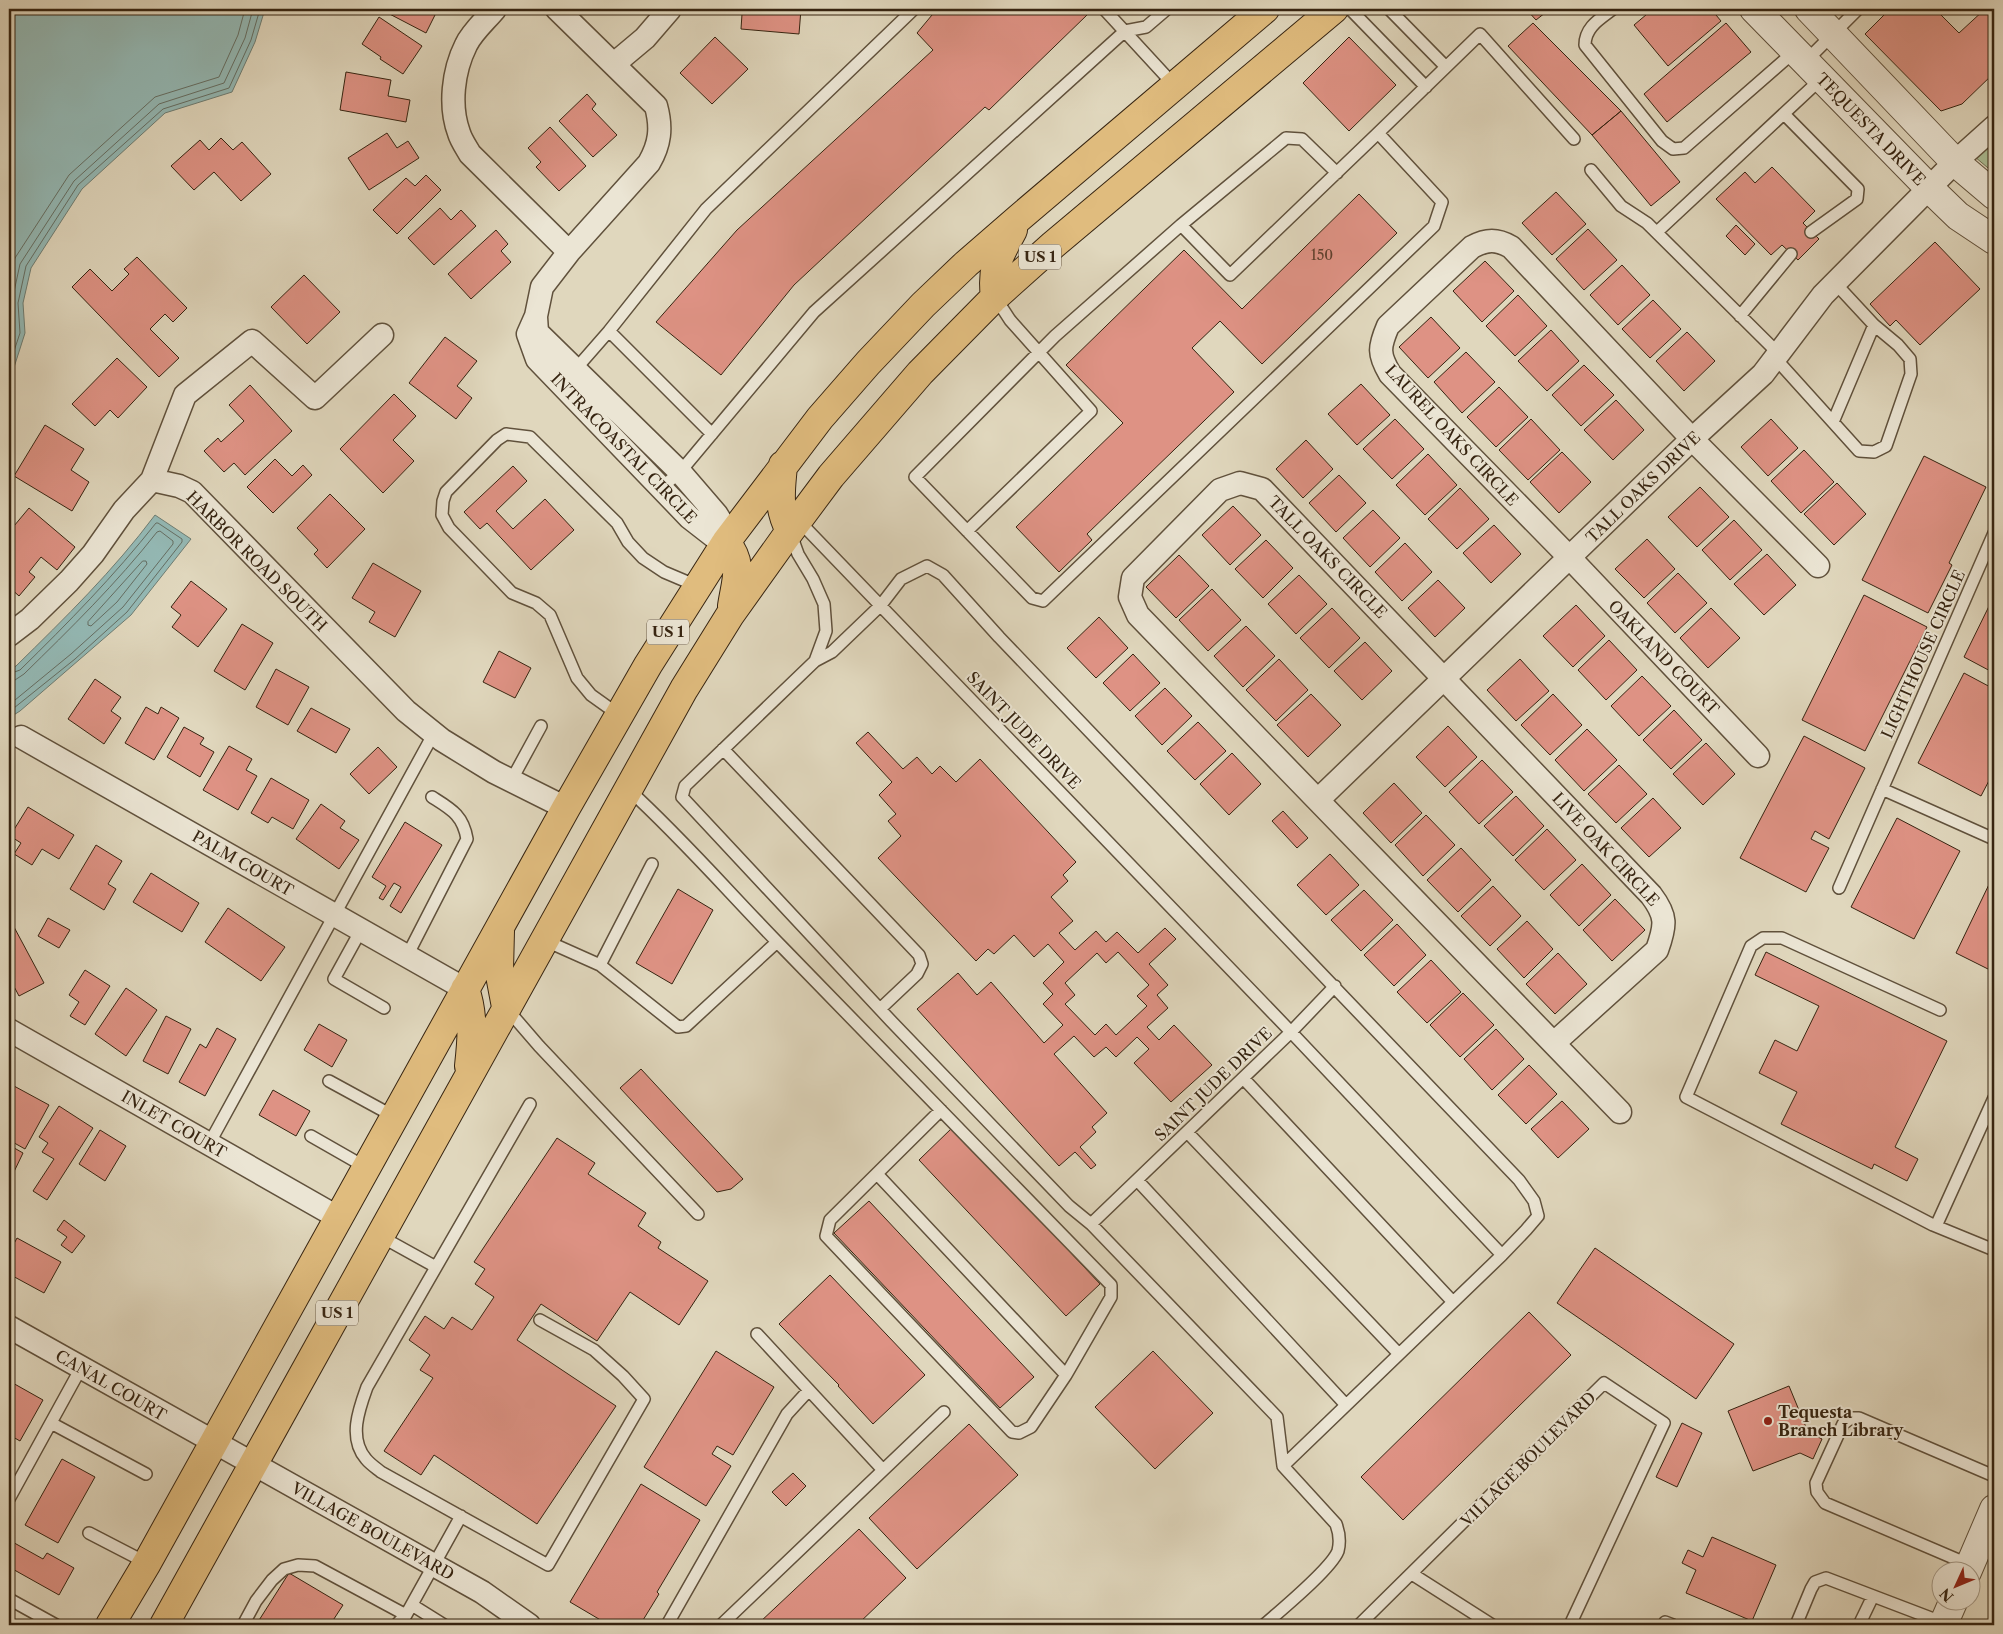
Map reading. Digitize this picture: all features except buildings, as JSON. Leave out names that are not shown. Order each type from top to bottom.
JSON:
[{"type":"main road","name":"US 1","points":[[110,1625],[214,1443],[566,808],[697,586],[726,542],[783,465],[832,404],[924,305],[966,264],[1265,9]]},
{"type":"main road","name":"US 1","points":[[164,1625],[684,689],[730,615],[794,525],[831,476],[876,422],[920,373],[995,297],[1053,245],[1334,9]]},
{"type":"main road","points":[[995,297],[993,279],[995,265],[1019,218]]},
{"type":"main road","points":[[783,465],[780,502],[782,515],[794,525]]},
{"type":"main road","points":[[726,542],[734,552],[738,565],[730,615]]},
{"type":"main road","points":[[500,927],[499,970],[506,1007]]},
{"type":"main road","points":[[465,989],[471,1006],[473,1027],[468,1077]]},
{"type":"street","points":[[495,9],[466,44],[461,57],[453,94],[459,134],[470,154],[569,252]]},
{"type":"street","name":"INTRACOASTAL CIRCLE","points":[[557,9],[656,106],[660,128],[656,150],[639,176],[569,252],[542,287],[536,316],[528,334],[537,359],[568,377],[680,472],[717,515],[722,523],[726,542]]},
{"type":"street","points":[[614,64],[645,38],[670,9]]},
{"type":"street","name":"TEQUESTA DRIVE","points":[[1754,9],[1928,188],[1958,216],[1994,240]]},
{"type":"street","points":[[1809,9],[1955,162],[1994,195]]},
{"type":"street","name":"TALL OAKS DRIVE","points":[[1318,800],[1692,439],[1763,374],[1823,295],[1928,188],[1994,127]]},
{"type":"street","name":"LAUREL OAKS CIRCLE","points":[[1570,558],[1390,374],[1381,360],[1382,341],[1388,326],[1472,246],[1483,241],[1498,240],[1511,247],[1692,439],[1818,566]]},
{"type":"street","points":[[9,635],[30,619],[69,581],[93,554],[136,495],[152,480],[185,394],[252,341],[314,398],[382,335]]},
{"type":"street","name":"INTRACOASTAL CIRCLE","points":[[568,377],[661,488],[690,518],[718,539],[726,542]]},
{"type":"street","name":"HARBOR ROAD SOUTH","points":[[152,480],[178,486],[192,492],[406,711],[434,733],[494,772],[566,808]]},
{"type":"street","name":"TALL OAKS CIRCLE","points":[[1318,800],[1138,615],[1130,597],[1133,578],[1220,490],[1240,483],[1262,489],[1445,679]]},
{"type":"street","name":"OAKLAND COURT","points":[[1570,558],[1758,756]]},
{"type":"street","name":"LIVE OAK CIRCLE","points":[[1445,679],[1651,895],[1662,909],[1665,929],[1657,950],[1554,1043]]},
{"type":"street","name":"PALM COURT","points":[[21,737],[465,989]]},
{"type":"street","points":[[1318,800],[1620,1112]]},
{"type":"street","name":"INLET COURT","points":[[9,1030],[339,1218]]},
{"type":"street","name":"CANAL COURT","points":[[9,1327],[214,1443]]},
{"type":"street","name":"VILLAGE BOULEVARD","points":[[214,1443],[482,1592],[529,1625]]},
{"type":"street","points":[[1971,1562],[1994,1509]]},
{"type":"lane","points":[[568,377],[609,331],[706,209],[914,9]]},
{"type":"lane","points":[[1104,9],[1174,85]]},
{"type":"lane","points":[[661,488],[680,472],[814,312],[1126,31],[1146,27],[1167,9]]},
{"type":"lane","points":[[1350,9],[1426,86]]},
{"type":"lane","points":[[1389,9],[1446,67]]},
{"type":"lane","points":[[1613,9],[1591,27],[1585,36],[1585,45],[1662,141],[1673,149],[1684,148],[1807,64]]},
{"type":"lane","points":[[1657,232],[1784,114],[1807,64],[1832,34],[1858,9]]},
{"type":"lane","points":[[1181,225],[1230,275],[1480,34],[1574,139]]},
{"type":"lane","points":[[1784,114],[1858,189],[1857,199],[1811,232]]},
{"type":"lane","points":[[1337,173],[1302,139],[1286,138],[1181,225],[1039,352],[915,477],[1032,598],[1043,600],[1434,226],[1442,202],[1378,134]]},
{"type":"lane","points":[[1591,170],[1621,206],[1657,232],[1740,316],[1859,451],[1874,452],[1886,446],[1911,374],[1910,359],[1835,283]]},
{"type":"lane","points":[[1740,316],[1791,254]]},
{"type":"lane","points":[[967,531],[1091,411],[1010,320],[995,297]]},
{"type":"lane","points":[[1833,422],[1874,324]]},
{"type":"lane","points":[[609,331],[712,434]]},
{"type":"lane","points":[[619,716],[592,695],[577,678],[550,615],[536,602],[512,594],[449,528],[442,515],[446,492],[497,440],[506,434],[530,437],[617,523],[628,542],[643,558],[664,572],[697,586]]},
{"type":"lane","points":[[794,525],[798,554],[813,579],[824,604],[826,631],[815,661]]},
{"type":"lane","name":"SAINT JUDE DRIVE","points":[[794,525],[880,605],[1291,1032],[1091,1224]]},
{"type":"lane","name":"LIGHTHOUSE CIRCLE","points":[[1839,888],[1994,533]]},
{"type":"lane","points":[[1264,1625],[1324,1570],[1338,1551],[1339,1532],[1336,1524],[1283,1466],[1276,1417],[1091,1224],[1069,1206],[880,1009],[682,797],[685,786],[815,661],[832,652],[880,605],[901,579],[927,566],[943,575],[999,637],[1520,1180],[1534,1201],[1538,1216],[1526,1230],[1283,1466]]},
{"type":"lane","points":[[512,781],[540,726]]},
{"type":"lane","points":[[209,1144],[434,733]]},
{"type":"lane","points":[[723,749],[919,955],[922,964],[917,974],[880,1009]]},
{"type":"lane","points":[[628,789],[661,820],[777,942],[1112,1285],[1111,1297],[1066,1375],[1031,1427],[1020,1433],[1012,1432],[826,1236],[830,1220],[941,1110]]},
{"type":"lane","points":[[1882,789],[1994,839]]},
{"type":"lane","points":[[407,956],[467,839],[465,827],[454,812],[432,797]]},
{"type":"lane","points":[[600,965],[652,864]]},
{"type":"lane","points":[[361,930],[334,979],[384,1008]]},
{"type":"lane","points":[[1940,1010],[1782,938],[1763,938],[1751,946],[1686,1097],[1936,1226],[1994,1250]]},
{"type":"lane","points":[[544,940],[600,965],[678,1027],[686,1026],[777,942]]},
{"type":"lane","points":[[1335,986],[1291,1032],[1502,1254]]},
{"type":"lane","points":[[506,1007],[539,1046],[698,1214]]},
{"type":"lane","points":[[1243,1078],[1453,1302]]},
{"type":"lane","points":[[329,1081],[395,1116]]},
{"type":"lane","points":[[1936,1226],[1994,1098]]},
{"type":"lane","points":[[530,1104],[367,1386],[357,1414],[357,1440],[365,1459],[381,1472],[548,1565],[644,1399],[623,1376],[594,1350],[540,1320]]},
{"type":"lane","points":[[1187,1132],[1399,1354]]},
{"type":"lane","points":[[311,1136],[366,1168]]},
{"type":"lane","points":[[877,1174],[1066,1375]]},
{"type":"lane","points":[[1137,1180],[1346,1405]]},
{"type":"lane","points":[[380,1236],[436,1267]]},
{"type":"lane","points":[[758,1334],[883,1470]]},
{"type":"lane","points":[[9,1499],[81,1368]]},
{"type":"lane","name":"VILLAGE BOULEVARD","points":[[1359,1625],[1604,1383],[1664,1423],[1570,1625]]},
{"type":"lane","points":[[667,1625],[787,1414],[810,1390]]},
{"type":"lane","points":[[721,1625],[944,1412]]},
{"type":"lane","points":[[1955,1562],[1825,1503],[1817,1492],[1816,1483],[1843,1424],[1851,1418],[1859,1418],[1994,1476]]},
{"type":"lane","points":[[51,1423],[146,1474]]},
{"type":"lane","points":[[396,1625],[409,1610],[460,1516]]},
{"type":"lane","points":[[89,1533],[147,1563]]},
{"type":"lane","points":[[243,1625],[256,1601],[272,1580],[284,1569],[298,1565],[315,1566],[444,1625]]},
{"type":"lane","points":[[1412,1574],[1492,1625]]},
{"type":"lane","points":[[1796,1625],[1811,1589],[1816,1582],[1826,1578],[1873,1596],[1947,1617]]},
{"type":"lane","points":[[1859,1625],[1873,1596]]},
{"type":"lane","points":[[9,1599],[56,1625]]},
{"type":"green space","points":[[1994,116],[1994,173],[1962,146]]},
{"type":"water","points":[[9,9],[265,9],[255,42],[232,92],[165,113],[82,189],[31,268],[23,303],[25,333],[9,383]]},
{"type":"water","points":[[155,515],[191,539],[131,615],[20,711],[9,718],[9,671],[89,593]]},
{"type":"place","name":"Tequesta Branch Library","points":[[1768,1421]]}]
